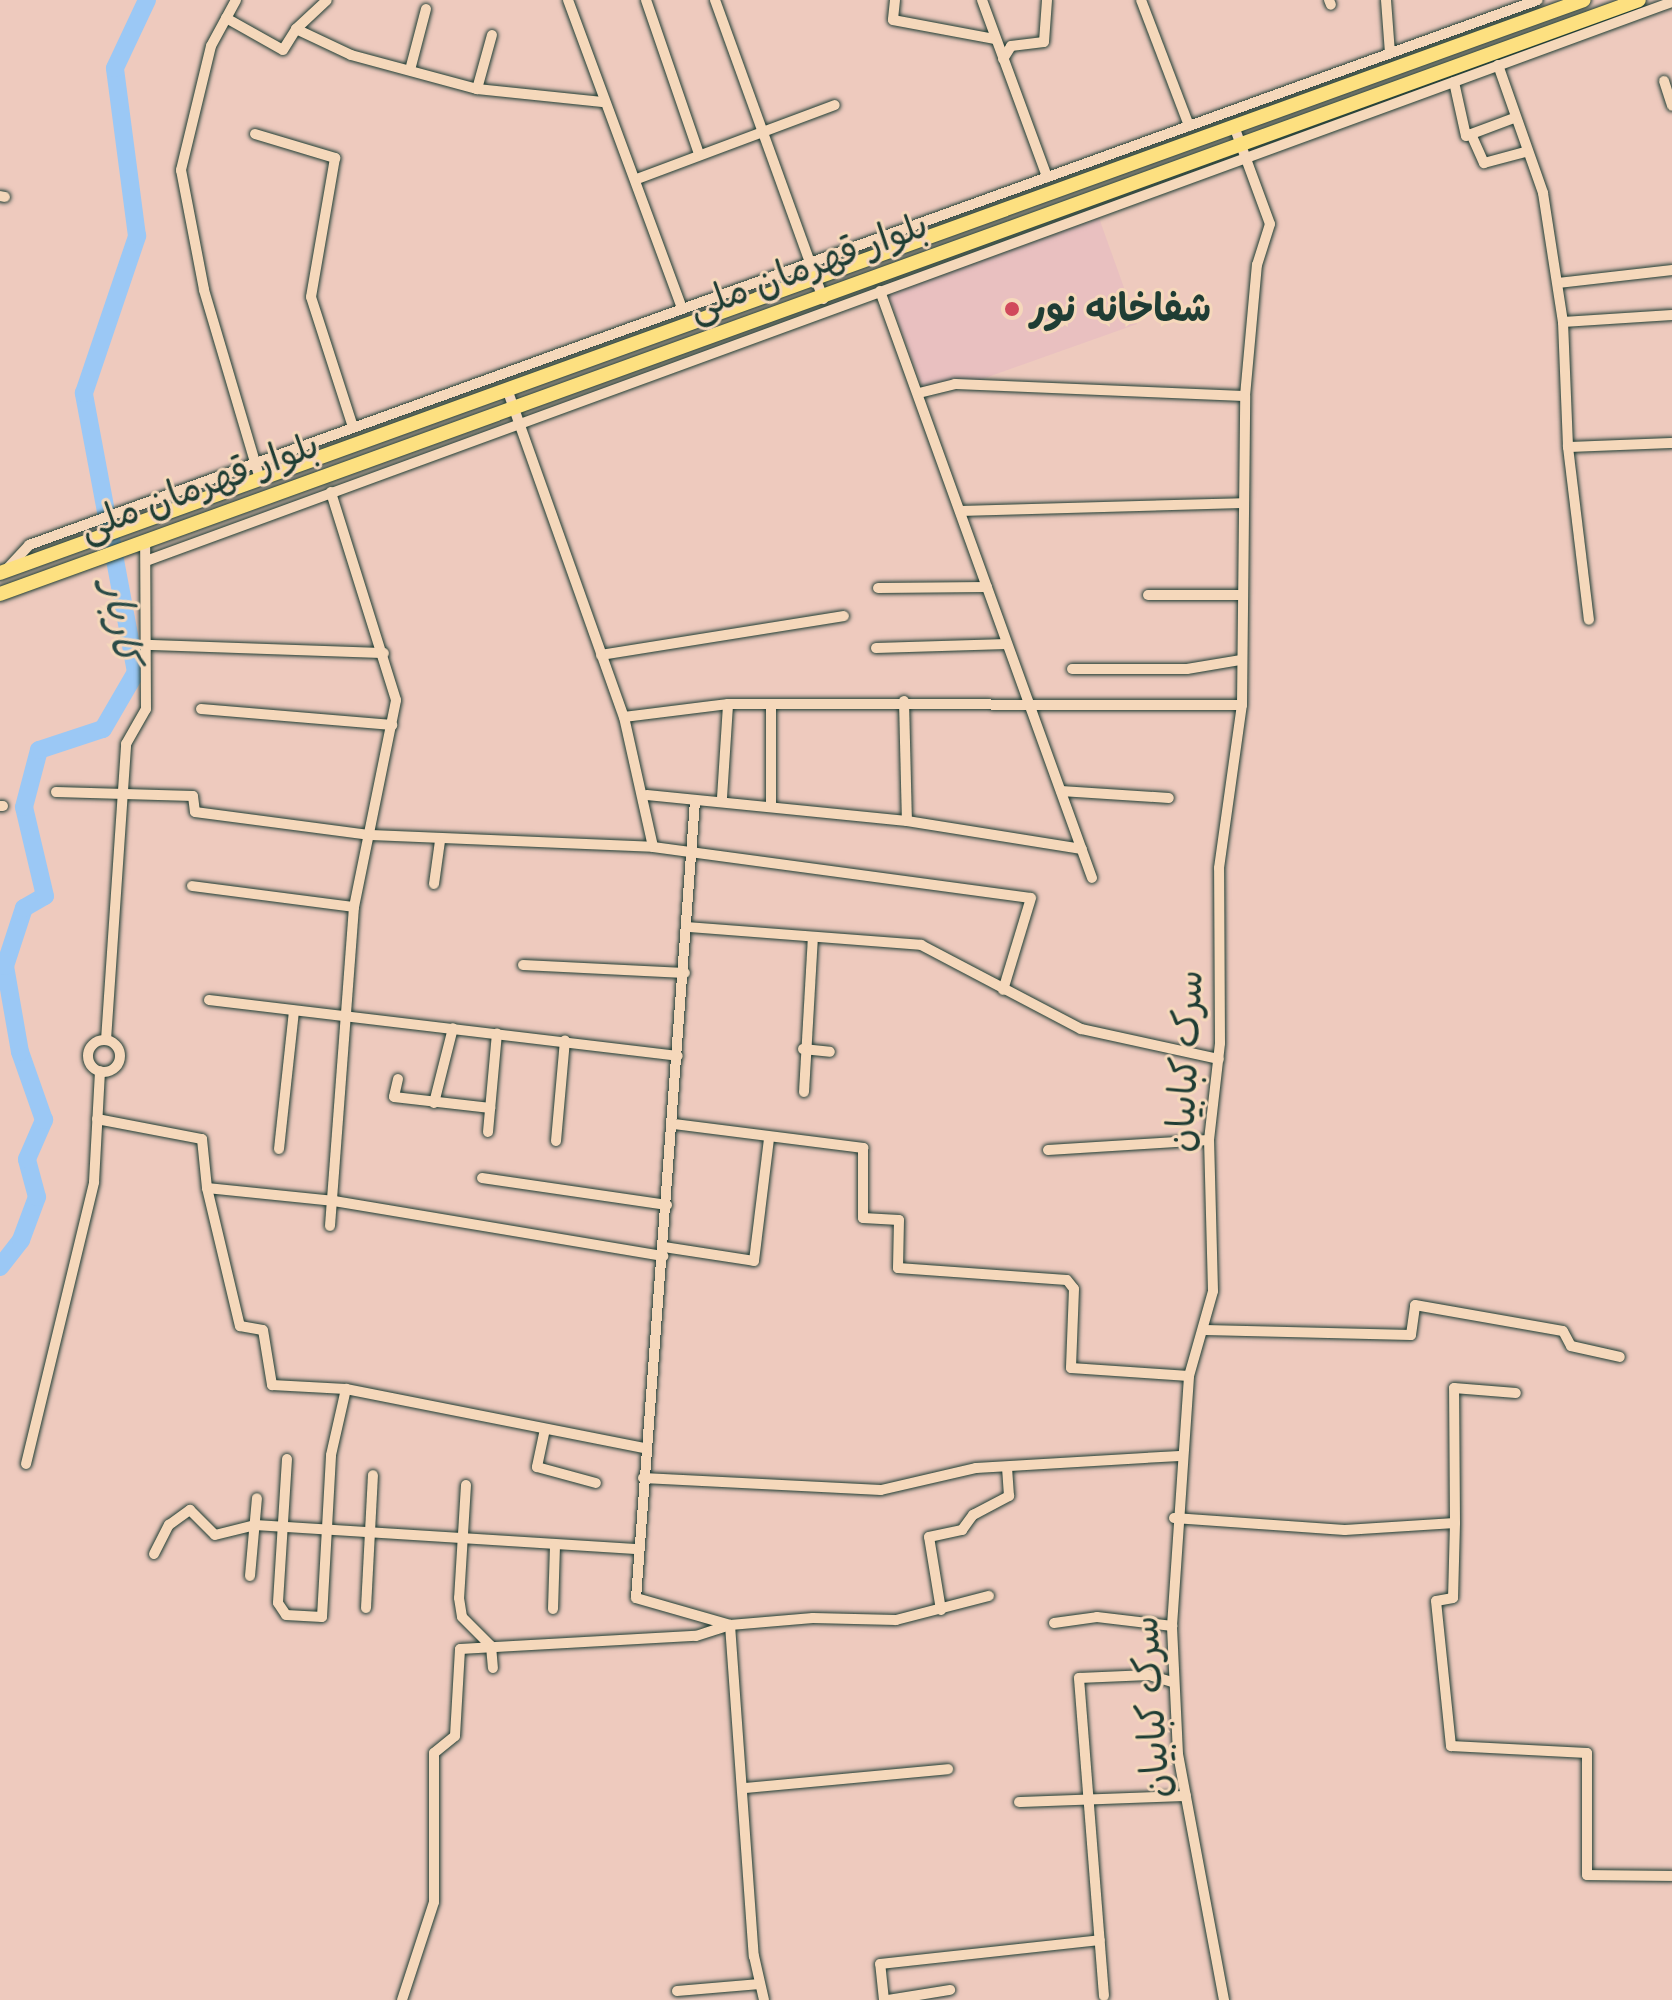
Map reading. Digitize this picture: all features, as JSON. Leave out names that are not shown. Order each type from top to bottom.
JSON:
[{"type":"highway","name":"بلوار قهرمان ملی","points":[[3,572],[1584,0]]},
{"type":"highway","name":"بلوار قهرمان ملی","points":[[0,594],[1639,0]]},
{"type":"street","points":[[236,0],[211,46],[181,170],[204,290],[260,479]]},
{"type":"street","points":[[226,18],[283,50],[296,29],[327,0]]},
{"type":"street","points":[[568,0],[602,102],[637,179],[682,308]]},
{"type":"street","points":[[646,0],[699,154]]},
{"type":"street","points":[[715,0],[827,310]]},
{"type":"street","points":[[895,0],[893,20],[995,39]]},
{"type":"street","points":[[982,0],[1047,177]]},
{"type":"street","points":[[1003,59],[1011,46],[1044,42],[1047,0]]},
{"type":"street","points":[[1141,0],[1189,126]]},
{"type":"street","points":[[1386,0],[1390,53]]},
{"type":"street","points":[[3,572],[29,545],[1538,0]]},
{"type":"street","points":[[146,561],[1672,2]]},
{"type":"street","points":[[410,70],[426,9]]},
{"type":"street","points":[[296,29],[351,55],[477,89],[602,102]]},
{"type":"street","points":[[477,89],[492,35]]},
{"type":"street","points":[[1498,65],[1525,152],[1543,193],[1558,283],[1563,322],[1568,447],[1589,620]]},
{"type":"street","points":[[1664,81],[1672,106]]},
{"type":"street","points":[[1454,82],[1464,134],[1514,118]]},
{"type":"street","points":[[637,179],[835,105]]},
{"type":"street","name":"سرک کبابیان","points":[[1224,2000],[1186,1796],[1172,1682],[1172,1626],[1174,1518],[1189,1376],[1205,1330],[1213,1291],[1209,1140],[1219,1059],[1219,868],[1242,705],[1240,595],[1245,396],[1257,265],[1270,224],[1234,126]]},
{"type":"street","points":[[255,134],[335,158],[311,297],[353,427]]},
{"type":"street","points":[[1471,134],[1484,163],[1525,152]]},
{"type":"street","points":[[1558,283],[1672,270]]},
{"type":"street","points":[[880,291],[1092,878]]},
{"type":"street","points":[[1563,322],[1672,315]]},
{"type":"street","points":[[919,393],[955,384],[1245,396]]},
{"type":"street","points":[[507,389],[624,717],[647,795],[653,847]]},
{"type":"street","points":[[1568,447],[1672,443]]},
{"type":"street","points":[[330,1226],[351,1016],[354,907],[396,700],[384,653],[331,492]]},
{"type":"street","points":[[960,511],[1242,503]]},
{"type":"street","points":[[100,1071],[120,1058],[106,1040],[126,744],[146,709],[150,645],[146,561],[140,542]]},
{"type":"street","points":[[878,588],[987,587]]},
{"type":"street","points":[[1148,595],[1240,595]]},
{"type":"street","points":[[601,655],[844,616]]},
{"type":"street","points":[[876,648],[1007,644]]},
{"type":"street","points":[[150,645],[384,653]]},
{"type":"street","points":[[1072,669],[1187,669],[1241,660]]},
{"type":"street","points":[[624,717],[728,704],[904,701],[1242,705]]},
{"type":"street","points":[[904,701],[907,821]]},
{"type":"street","points":[[722,798],[728,704]]},
{"type":"street","points":[[771,705],[771,806]]},
{"type":"street","points":[[201,709],[392,725]]},
{"type":"street","points":[[1061,791],[1169,798]]},
{"type":"street","points":[[56,792],[193,796],[195,812],[370,835],[440,841],[653,847],[694,858],[1031,898],[1003,990]]},
{"type":"street","points":[[647,795],[695,801],[722,798],[907,821],[1082,849]]},
{"type":"street","points":[[695,801],[694,858],[645,1448],[636,1598],[730,1625]]},
{"type":"street","points":[[434,884],[440,841]]},
{"type":"street","points":[[192,886],[354,907]]},
{"type":"street","points":[[688,927],[921,945],[1081,1029],[1219,1059]]},
{"type":"street","points":[[804,1092],[803,1049],[813,937]]},
{"type":"street","points":[[523,965],[685,973]]},
{"type":"street","points":[[209,1000],[565,1040],[678,1056]]},
{"type":"street","points":[[279,1149],[294,1011]]},
{"type":"street","points":[[434,1103],[453,1028]]},
{"type":"street","points":[[488,1132],[497,1033]]},
{"type":"street","points":[[26,1464],[94,1182],[100,1071],[88,1055],[106,1040]]},
{"type":"street","points":[[556,1141],[565,1040]]},
{"type":"street","points":[[803,1049],[830,1052]]},
{"type":"street","points":[[398,1079],[394,1097],[490,1108]]},
{"type":"street","points":[[97,1119],[202,1139],[207,1188],[240,1326],[263,1330],[272,1385],[346,1389],[645,1448]]},
{"type":"street","points":[[674,1124],[769,1139],[863,1148],[863,1218],[899,1220],[898,1268],[1067,1280],[1074,1289],[1071,1368],[1189,1376]]},
{"type":"street","points":[[207,1188],[334,1201],[663,1251],[754,1261],[769,1139]]},
{"type":"street","points":[[1048,1150],[1209,1140]]},
{"type":"street","points":[[482,1178],[667,1205]]},
{"type":"street","points":[[1205,1330],[1411,1335],[1415,1305],[1563,1331],[1571,1346],[1620,1357]]},
{"type":"street","points":[[1516,1393],[1454,1388],[1453,1598],[1436,1601],[1451,1746],[1587,1753],[1587,1875],[1672,1876]]},
{"type":"street","points":[[287,1459],[278,1603],[286,1615],[322,1617],[331,1455],[346,1389]]},
{"type":"street","points":[[545,1429],[537,1467],[596,1483]]},
{"type":"street","points":[[643,1478],[881,1490],[1007,1467],[1180,1456]]},
{"type":"street","points":[[941,1610],[929,1537],[962,1530],[973,1515],[1009,1496],[1007,1467]]},
{"type":"street","points":[[366,1608],[373,1475]]},
{"type":"street","points":[[466,1485],[462,1617],[491,1646],[493,1668]]},
{"type":"street","points":[[250,1576],[257,1498]]},
{"type":"street","points":[[154,1554],[169,1525],[190,1510],[215,1535],[255,1525],[370,1536],[639,1549]]},
{"type":"street","points":[[1174,1518],[1345,1530],[1455,1523]]},
{"type":"street","points":[[553,1609],[555,1546]]},
{"type":"street","points":[[402,2000],[434,1902],[432,1766],[434,1753],[455,1736],[460,1649],[696,1636],[730,1625],[896,1620],[989,1596]]},
{"type":"street","points":[[1054,1623],[1097,1617],[1172,1626]]},
{"type":"street","points":[[730,1625],[760,1984],[764,2000]]},
{"type":"street","points":[[1104,1996],[1079,1678],[1149,1675],[1172,1682]]},
{"type":"street","points":[[745,1788],[948,1769]]},
{"type":"street","points":[[1019,1802],[1089,1795],[1096,1801],[1186,1796]]},
{"type":"street","points":[[950,1990],[886,2000],[880,1964],[1100,1940]]},
{"type":"street","points":[[677,1991],[760,1984]]},
{"type":"shaded area","name":"شفاخانه نور","points":[[1099,218],[1137,324],[974,382],[923,388],[888,294]]},
{"type":"waterway","name":"کاربار","points":[[0,1267],[21,1240],[37,1197],[27,1159],[44,1120],[20,1052],[5,966],[24,908],[45,896],[24,807],[39,750],[103,729],[136,672],[84,393],[137,236],[115,68],[147,0]]},
{"type":"place","name":"شفاخانه نور","points":[[1012,309]]}]
